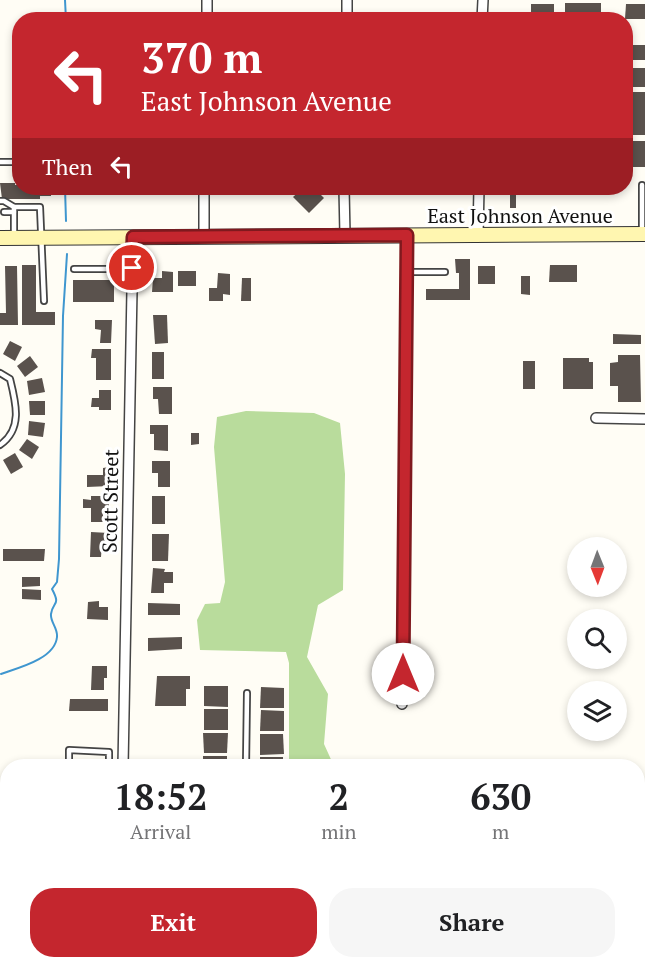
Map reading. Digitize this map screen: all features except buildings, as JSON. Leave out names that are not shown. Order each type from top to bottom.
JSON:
[{"type":"main road","name":"East Johnson Avenue","points":[[7,238],[644,234]]},
{"type":"street","points":[[204,195],[204,237]]},
{"type":"street","points":[[344,195],[345,235]]},
{"type":"street","points":[[478,235],[479,195]]},
{"type":"street","points":[[402,704],[404,697],[407,235]]},
{"type":"street","name":"Scott Street","points":[[123,759],[133,237]]},
{"type":"street","points":[[596,418],[645,419]]},
{"type":"lane","points":[[642,185],[644,234]]},
{"type":"lane","points":[[0,201],[4,201],[14,210]]},
{"type":"lane","points":[[4,212],[40,207],[44,301]]},
{"type":"lane","points":[[7,238],[14,210]]},
{"type":"lane","points":[[74,269],[132,268]]},
{"type":"lane","points":[[408,272],[445,272]]},
{"type":"lane","points":[[0,373],[10,380],[16,402],[15,422],[10,438],[0,445]]},
{"type":"lane","points":[[246,759],[247,693]]},
{"type":"lane","points":[[69,759],[69,750],[109,752],[109,759]]},
{"type":"green space","points":[[246,411],[314,413],[340,423],[345,474],[343,590],[318,605],[307,657],[328,694],[324,744],[331,759],[289,759],[289,663],[286,652],[200,650],[197,620],[205,604],[220,603],[225,582],[214,447],[217,417]]},
{"type":"waterway","points":[[65,0],[66,12]]},
{"type":"waterway","points":[[65,195],[66,221]]},
{"type":"waterway","points":[[1,674],[43,657],[55,645],[57,637],[51,614],[56,601],[52,589],[57,582],[59,559],[63,316],[67,254]]},
{"type":"route","points":[[132,268],[133,237],[407,235],[403,674]]}]
